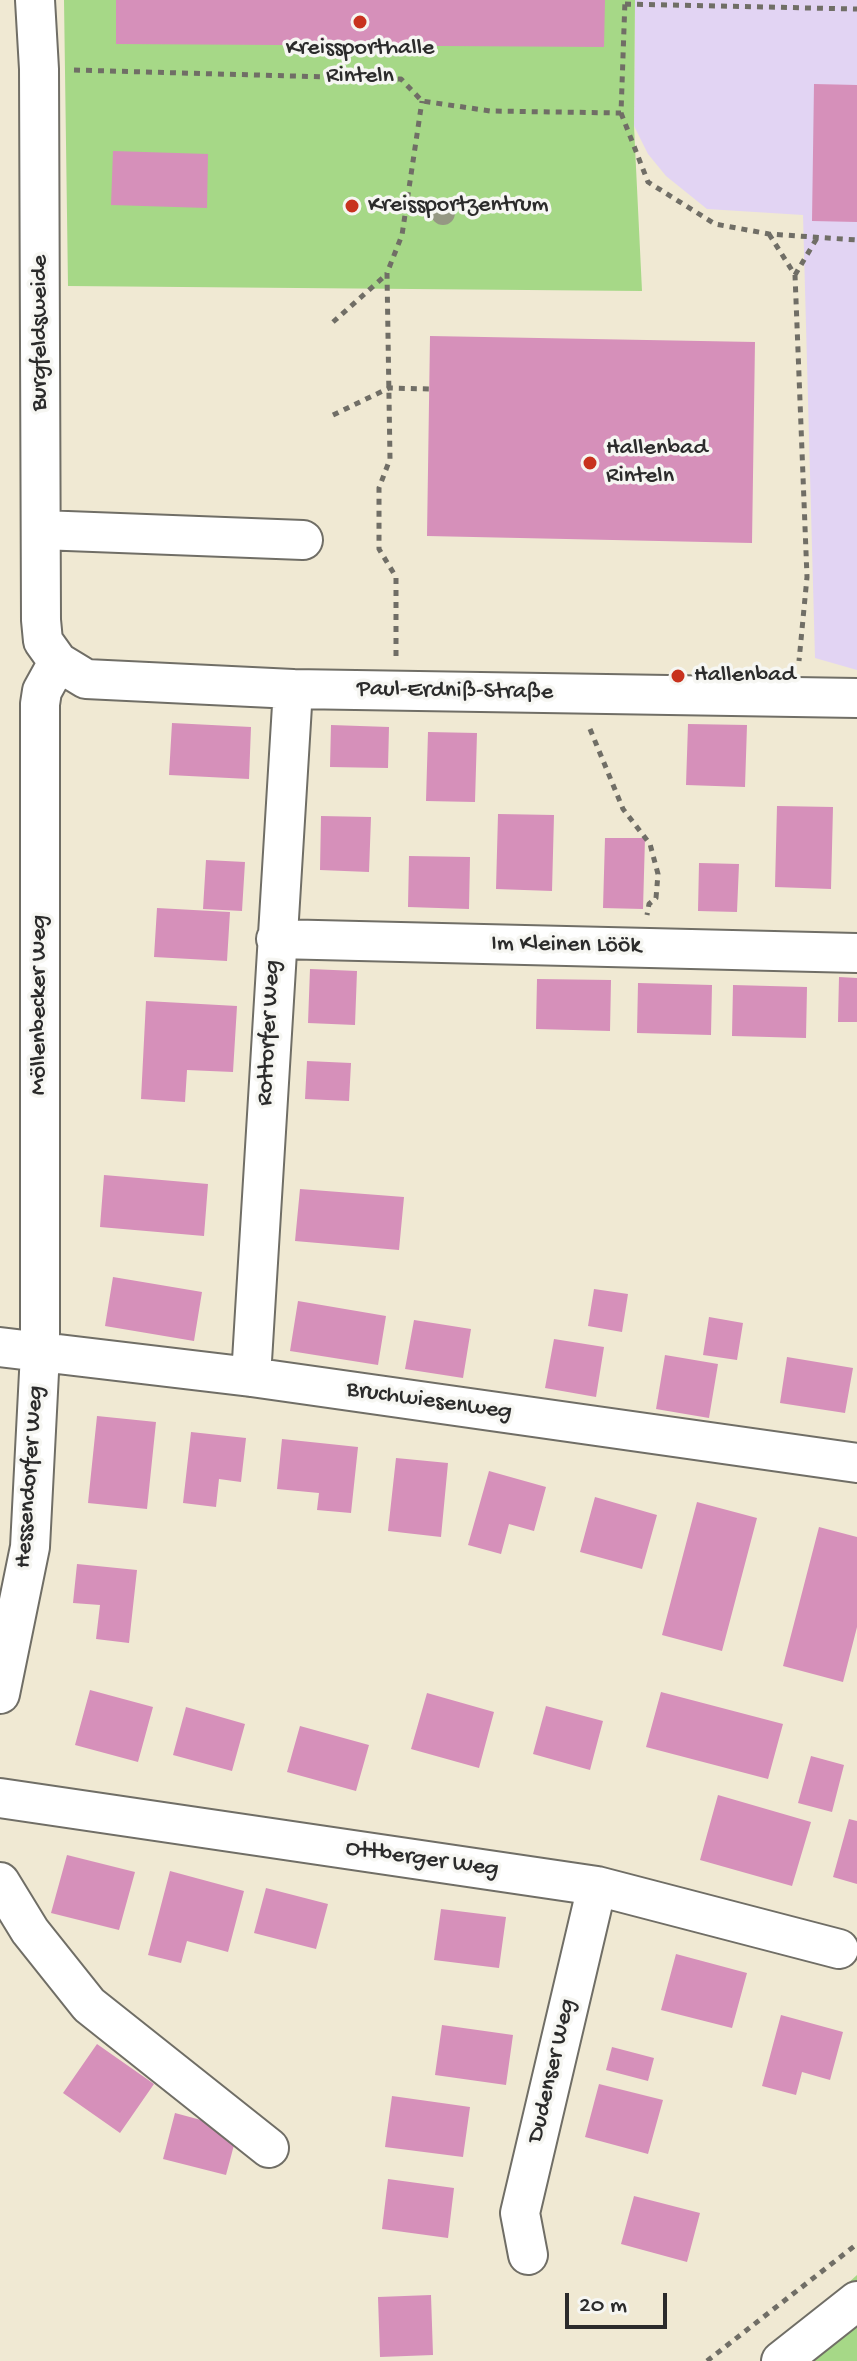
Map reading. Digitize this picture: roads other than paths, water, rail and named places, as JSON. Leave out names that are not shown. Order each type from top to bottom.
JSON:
[{"type":"street","name":"Burgfeldsweide","points":[[35,0],[39,69],[43,641],[58,662]]},
{"type":"street","points":[[41,530],[303,540]]},
{"type":"street","name":"Paul-Erdniß-Straße","points":[[58,662],[86,679],[293,689],[857,698]]},
{"type":"street","name":"Möllenbecker Weg","points":[[40,1353],[40,704],[42,691],[58,662]]},
{"type":"street","name":"Rottorfer Weg","points":[[251,1377],[293,689]]},
{"type":"street","name":"Im Kleinen Löök","points":[[276,939],[857,953]]},
{"type":"street","name":"Bruchwiesenweg","points":[[0,1347],[251,1377],[857,1463]]},
{"type":"street","name":"Hessendorfer Weg","points":[[0,1694],[30,1547],[40,1353]]},
{"type":"street","name":"Ottberger Weg","points":[[0,1798],[597,1886],[839,1949]]},
{"type":"street","points":[[0,1882],[30,1931],[89,2005],[269,2148]]},
{"type":"street","name":"Dudenser Weg","points":[[528,2255],[520,2213],[597,1886]]},
{"type":"street","points":[[781,2361],[857,2301]]},
{"type":"place","name":"Kreissporthalle Rinteln","points":[[360,22]]},
{"type":"place","name":"Kreissportzentrum","points":[[352,206]]},
{"type":"place","name":"Hallenbad Rinteln","points":[[590,463]]},
{"type":"place","name":"Hallenbad","points":[[678,676]]}]
